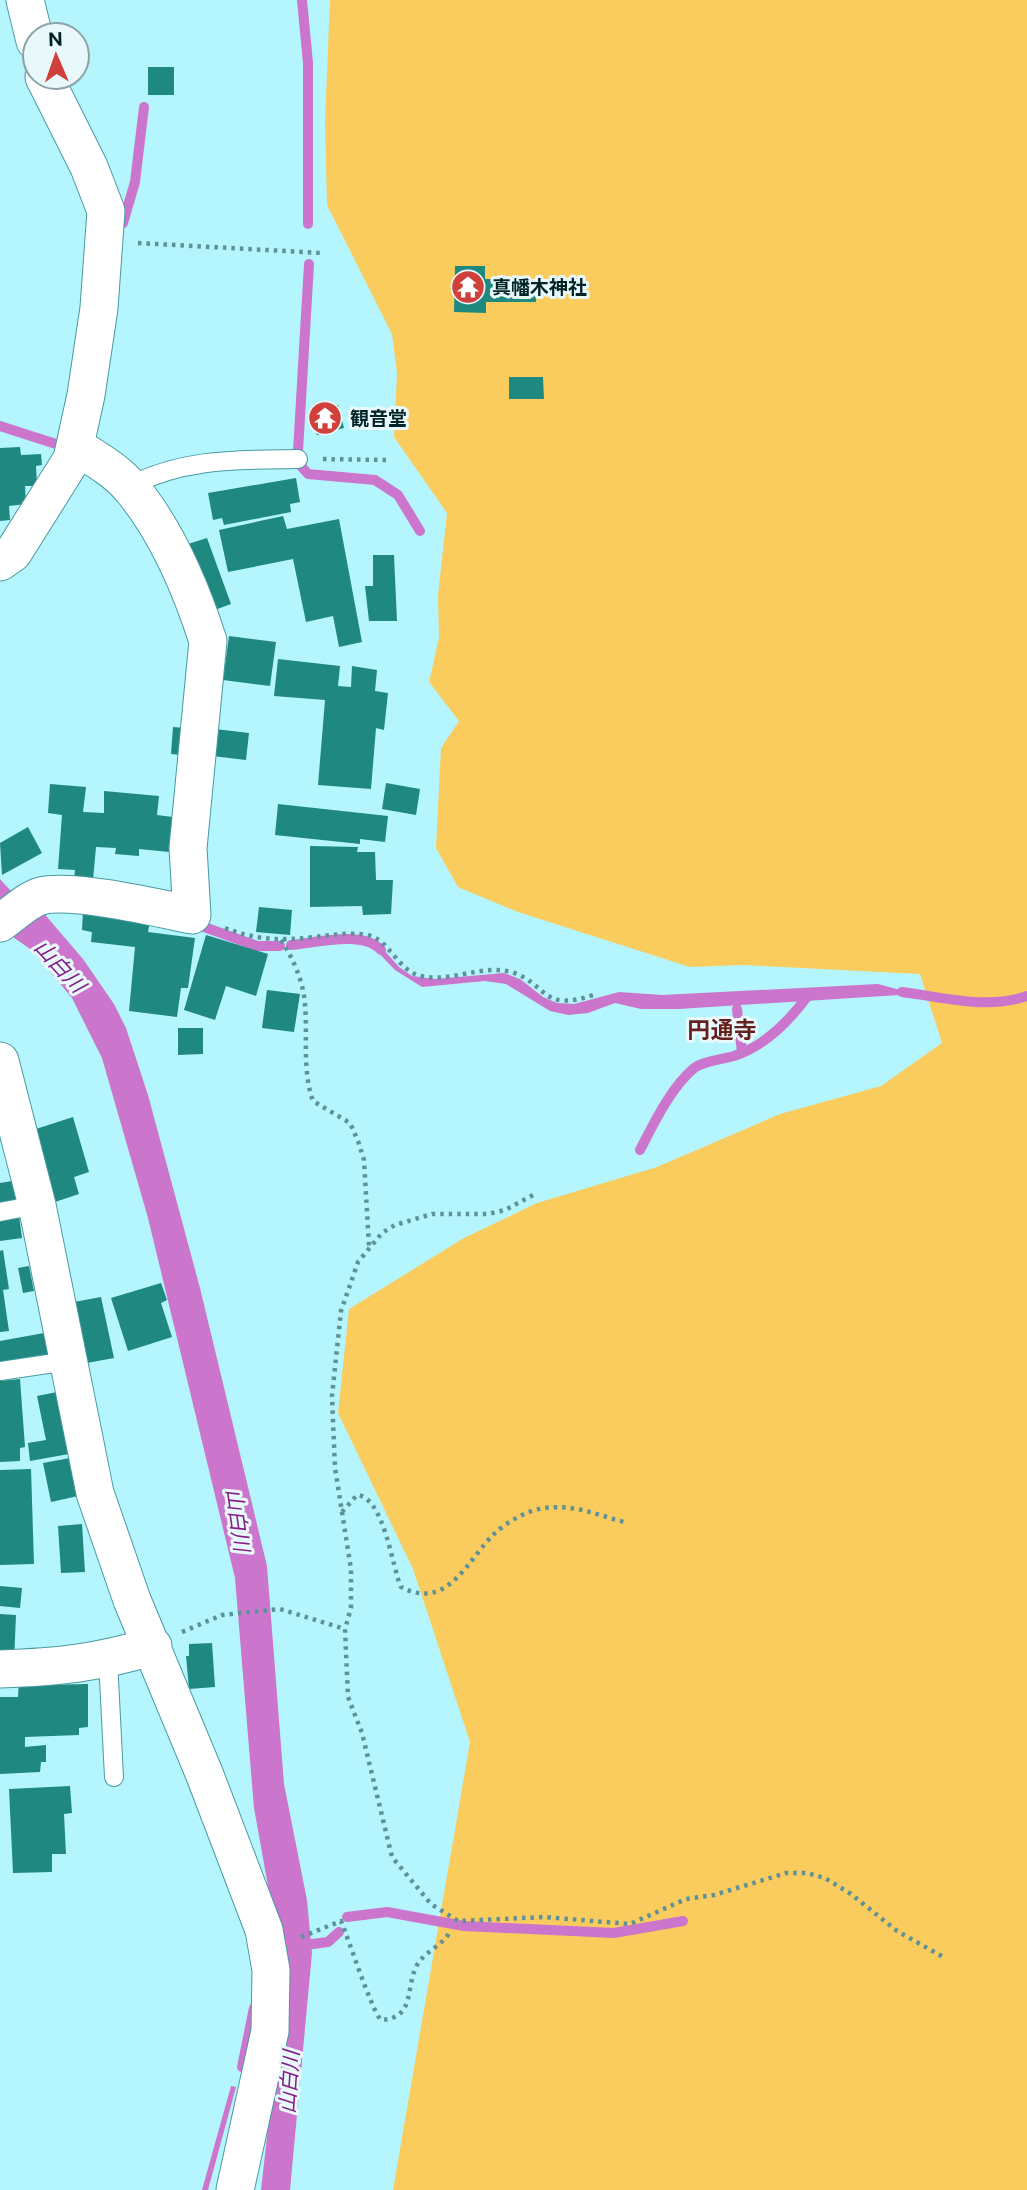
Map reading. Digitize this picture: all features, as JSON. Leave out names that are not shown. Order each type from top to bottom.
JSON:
[{"type":"street","points":[[25,0],[30,21]]},
{"type":"street","points":[[0,562],[13,553],[72,459],[86,395],[97,320],[106,211],[89,167],[51,91]]},
{"type":"street","points":[[0,923],[39,896],[60,895],[132,903],[192,915],[188,848],[208,641],[198,611],[163,534],[130,486],[75,446]]},
{"type":"street","points":[[2,1077],[37,1205],[95,1493],[132,1600],[153,1646],[243,1873],[267,1948],[271,1970],[270,2031],[235,2190]]},
{"type":"street","points":[[0,1670],[108,1660],[153,1646]]},
{"type":"lane","points":[[130,486],[155,473],[198,462],[298,459]]},
{"type":"lane","points":[[0,1212],[37,1205]]},
{"type":"lane","points":[[0,1371],[68,1361]]},
{"type":"lane","points":[[108,1660],[114,1777]]},
{"type":"path","points":[[104,242],[322,253]]},
{"type":"path","points":[[298,459],[389,460]]},
{"type":"path","points":[[192,915],[251,938],[281,940],[355,933],[376,937],[403,966],[421,976],[489,969],[513,972],[545,996],[559,1000],[570,1001],[593,995]]},
{"type":"path","points":[[281,940],[300,976],[304,998],[305,1060],[313,1101],[349,1123],[364,1160],[369,1247]]},
{"type":"path","points":[[533,1195],[505,1210],[488,1214],[432,1214],[395,1225],[369,1247],[358,1262],[341,1311],[332,1396],[335,1468],[351,1569],[351,1608],[345,1629],[348,1697],[362,1733],[393,1857],[431,1905],[458,1921],[544,1917],[630,1924],[685,1899],[713,1895],[786,1873],[807,1873],[825,1878],[851,1894],[897,1931],[945,1958]]},
{"type":"path","points":[[342,1512],[357,1495],[370,1500],[386,1535],[401,1587],[419,1594],[439,1589],[457,1579],[491,1536],[507,1523],[536,1510],[551,1507],[582,1509],[624,1522]]},
{"type":"path","points":[[153,1646],[233,1612],[280,1609],[345,1629]]},
{"type":"path","points":[[267,1948],[341,1921],[366,1982],[374,2012],[381,2020],[397,2016],[405,2010],[411,1996],[416,1967],[429,1951],[440,1945],[451,1930]]},
{"type":"shaded area","points":[[330,0],[1027,0],[1027,2190],[393,2190],[470,1742],[413,1569],[338,1413],[349,1309],[464,1238],[537,1203],[657,1167],[780,1114],[881,1086],[942,1043],[920,974],[742,965],[690,967],[518,912],[458,887],[436,848],[441,748],[459,721],[429,682],[439,638],[438,595],[447,513],[394,437],[397,373],[392,334],[327,205],[325,121]]},
{"type":"water","name":"山白川","points":[[0,879],[9,889],[41,910],[83,959],[114,1004],[126,1028],[148,1095],[200,1288],[267,1566],[284,1784],[307,1900],[312,1953],[290,2190],[261,2190],[279,2030],[272,1908],[254,1808],[235,1578],[148,1218],[102,1058],[72,998],[33,951],[0,928]]},
{"type":"water","points":[[376,941],[399,967],[412,976],[435,979],[504,973],[520,979],[543,997],[557,1003],[574,1004],[619,992],[662,995],[878,984],[915,994],[679,1009],[641,1009],[615,1003],[588,1013],[568,1015],[550,1011],[506,984],[485,981],[422,987],[395,970],[369,943]]},
{"type":"water","points":[[231,2086],[236,2087],[208,2190],[202,2190]]},
{"type":"building","points":[[148,67],[174,67],[174,95],[148,95]]},
{"type":"building","points":[[455,266],[485,266],[485,279],[537,280],[536,302],[486,302],[486,313],[454,312]]},
{"type":"building","points":[[509,377],[543,377],[544,399],[509,399]]},
{"type":"building","points":[[338,405],[344,428],[317,435],[311,412]]},
{"type":"building","points":[[20,447],[21,455],[41,454],[42,465],[36,466],[37,486],[25,486],[26,504],[9,506],[10,520],[0,521],[0,448]]},
{"type":"building","points":[[296,478],[300,502],[290,504],[291,512],[224,525],[222,518],[213,520],[208,493]]},
{"type":"building","points":[[283,516],[287,529],[339,519],[362,642],[339,647],[333,616],[306,622],[293,559],[228,572],[219,530]]},
{"type":"building","points":[[207,538],[231,604],[212,611],[188,544]]},
{"type":"building","points":[[373,555],[394,555],[397,621],[369,621],[365,586],[373,586]]},
{"type":"building","points":[[229,636],[276,642],[270,686],[223,680]]},
{"type":"building","points":[[278,659],[340,666],[338,686],[351,687],[352,666],[377,670],[375,691],[388,693],[384,730],[376,728],[371,789],[318,785],[325,700],[274,696]]},
{"type":"building","points":[[173,727],[185,728],[182,755],[171,754]]},
{"type":"building","points":[[215,729],[249,733],[246,760],[212,756]]},
{"type":"building","points":[[386,783],[420,789],[416,815],[382,809]]},
{"type":"building","points":[[50,784],[86,787],[83,812],[104,813],[104,791],[159,796],[157,815],[173,817],[169,852],[139,849],[139,856],[115,854],[116,848],[96,847],[93,880],[74,879],[75,870],[58,869],[62,815],[48,813]]},
{"type":"building","points":[[278,804],[388,816],[385,842],[360,839],[360,844],[275,835]]},
{"type":"building","points":[[28,827],[42,853],[2,875],[0,843]]},
{"type":"building","points":[[310,846],[358,847],[357,852],[375,852],[376,880],[393,880],[391,914],[363,915],[362,906],[310,907]]},
{"type":"building","points":[[259,907],[292,910],[290,935],[256,932]]},
{"type":"building","points":[[83,911],[150,921],[148,932],[195,938],[188,988],[181,988],[177,1017],[129,1011],[135,947],[91,942],[92,932],[82,930]]},
{"type":"building","points":[[206,935],[268,954],[256,996],[226,986],[215,1020],[184,1010]]},
{"type":"building","points":[[267,990],[300,994],[294,1032],[262,1028]]},
{"type":"building","points":[[178,1028],[203,1028],[203,1054],[178,1055]]},
{"type":"building","points":[[73,1117],[89,1172],[74,1177],[79,1194],[55,1202],[36,1129]]},
{"type":"building","points":[[12,1181],[16,1202],[0,1205],[0,1183]]},
{"type":"building","points":[[19,1215],[22,1238],[0,1241],[0,1217]]},
{"type":"building","points":[[3,1250],[9,1289],[3,1290],[9,1331],[0,1332],[0,1251]]},
{"type":"building","points":[[29,1266],[34,1291],[23,1293],[18,1268]]},
{"type":"building","points":[[161,1283],[167,1300],[161,1303],[172,1337],[128,1351],[111,1298]]},
{"type":"building","points":[[101,1297],[114,1358],[87,1363],[74,1302]]},
{"type":"building","points":[[44,1333],[49,1355],[0,1364],[0,1341]]},
{"type":"building","points":[[20,1379],[25,1447],[20,1448],[20,1461],[0,1462],[0,1381]]},
{"type":"building","points":[[57,1392],[69,1454],[30,1461],[28,1443],[46,1440],[37,1396]]},
{"type":"building","points":[[70,1458],[78,1496],[51,1502],[43,1463]]},
{"type":"building","points":[[31,1469],[34,1564],[0,1565],[0,1470]]},
{"type":"building","points":[[82,1524],[85,1572],[61,1573],[58,1526]]},
{"type":"building","points":[[0,1586],[22,1588],[20,1608],[0,1606]]},
{"type":"building","points":[[0,1614],[16,1615],[14,1662],[0,1661]]},
{"type":"building","points":[[212,1643],[215,1687],[189,1689],[186,1656],[189,1656],[189,1644]]},
{"type":"building","points":[[19,1679],[46,1679],[46,1685],[88,1684],[88,1727],[79,1728],[79,1735],[25,1737],[25,1747],[46,1745],[46,1762],[41,1762],[40,1772],[0,1774],[0,1697],[18,1697]]},
{"type":"building","points":[[70,1786],[72,1813],[64,1814],[66,1854],[52,1854],[52,1872],[13,1873],[9,1789]]},
{"type":"waterway","points":[[302,0],[308,63],[308,224]]},
{"type":"waterway","points":[[123,223],[135,182],[144,107]]},
{"type":"waterway","points":[[298,451],[309,264]]},
{"type":"waterway","points":[[0,426],[59,445]]},
{"type":"waterway","points":[[301,466],[308,474],[375,480],[398,495],[420,531]]},
{"type":"waterway","points":[[193,923],[257,946],[280,946]]},
{"type":"waterway","points":[[291,945],[351,939],[373,944],[381,950]]},
{"type":"waterway","points":[[902,992],[980,1002],[1027,996]]},
{"type":"waterway","points":[[640,1150],[670,1096],[693,1069],[707,1062],[734,1056],[767,1039],[786,1022],[809,994]]},
{"type":"waterway","points":[[737,1009],[742,1052]]},
{"type":"waterway","points":[[347,1917],[387,1912],[464,1926],[614,1933],[683,1921]]},
{"type":"waterway","points":[[297,1946],[328,1942],[339,1932]]},
{"type":"waterway","points":[[242,2067],[254,2008]]},
{"type":"place","name":"真幡木神社","points":[[468,287]]},
{"type":"place","name":"観音堂","points":[[325,418]]},
{"type":"district","name":"円通寺","points":[[722,1029]]}]
